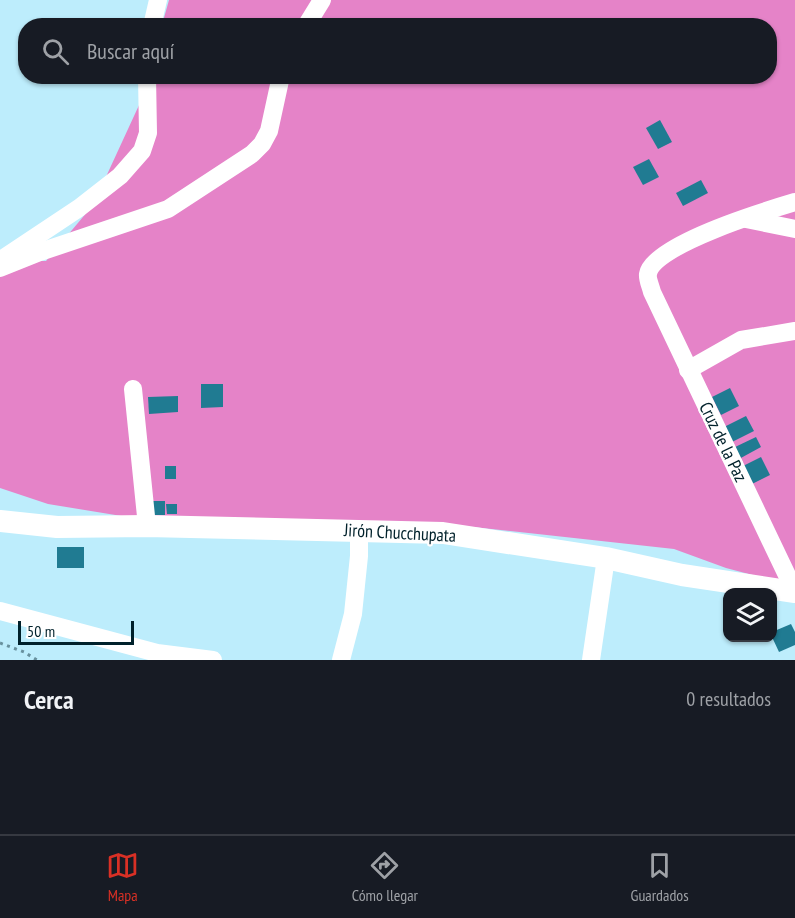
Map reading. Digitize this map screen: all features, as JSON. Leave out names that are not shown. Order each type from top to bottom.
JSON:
[{"type":"street","points":[[154,18],[158,0]]},
{"type":"street","points":[[311,18],[322,0]]},
{"type":"street","points":[[0,261],[79,208],[120,176],[142,151],[148,133],[147,84]]},
{"type":"street","points":[[0,268],[40,252],[168,209],[243,160],[262,144],[268,131],[279,84]]},
{"type":"street","points":[[744,219],[795,202]]},
{"type":"street","points":[[744,219],[795,229]]},
{"type":"street","name":"Cruz de la Paz","points":[[744,219],[698,236],[670,251],[654,263],[648,274],[652,292],[688,370],[795,592]]},
{"type":"street","points":[[688,370],[741,340],[795,331]]},
{"type":"street","points":[[133,389],[147,526]]},
{"type":"street","name":"Jirón Chucchupata","points":[[0,521],[57,527],[147,526],[444,532],[606,558],[746,586],[795,592]]},
{"type":"street","points":[[341,660],[353,614],[359,556],[359,530]]},
{"type":"street","points":[[591,660],[606,558]]},
{"type":"street","points":[[0,610],[157,653],[213,660]]},
{"type":"path","points":[[0,643],[24,652],[37,660]]},
{"type":"shaded area","points":[[169,0],[795,0],[795,586],[726,568],[674,549],[473,527],[146,520],[48,504],[0,488],[0,261],[46,261],[93,205],[140,103],[146,84],[777,84],[777,18],[164,18]]},
{"type":"building","points":[[660,120],[672,142],[658,149],[646,128]]},
{"type":"building","points":[[649,159],[659,177],[643,185],[633,167]]},
{"type":"building","points":[[701,180],[708,193],[683,206],[676,193]]},
{"type":"building","points":[[201,384],[223,384],[223,407],[201,408]]},
{"type":"building","points":[[730,388],[739,406],[721,415],[712,397]]},
{"type":"building","points":[[178,396],[178,412],[149,414],[148,397]]},
{"type":"building","points":[[746,416],[754,431],[732,442],[724,427]]},
{"type":"building","points":[[756,437],[761,447],[739,459],[733,448]]},
{"type":"building","points":[[761,457],[770,475],[750,485],[741,467]]},
{"type":"building","points":[[165,466],[176,466],[176,479],[165,479]]},
{"type":"building","points":[[151,501],[165,501],[165,515],[151,515]]},
{"type":"building","points":[[166,504],[177,504],[177,514],[167,514]]},
{"type":"building","points":[[57,547],[84,547],[84,568],[57,568]]},
{"type":"building","points":[[791,624],[795,632],[795,645],[779,652],[774,642],[777,642],[777,630]]}]
